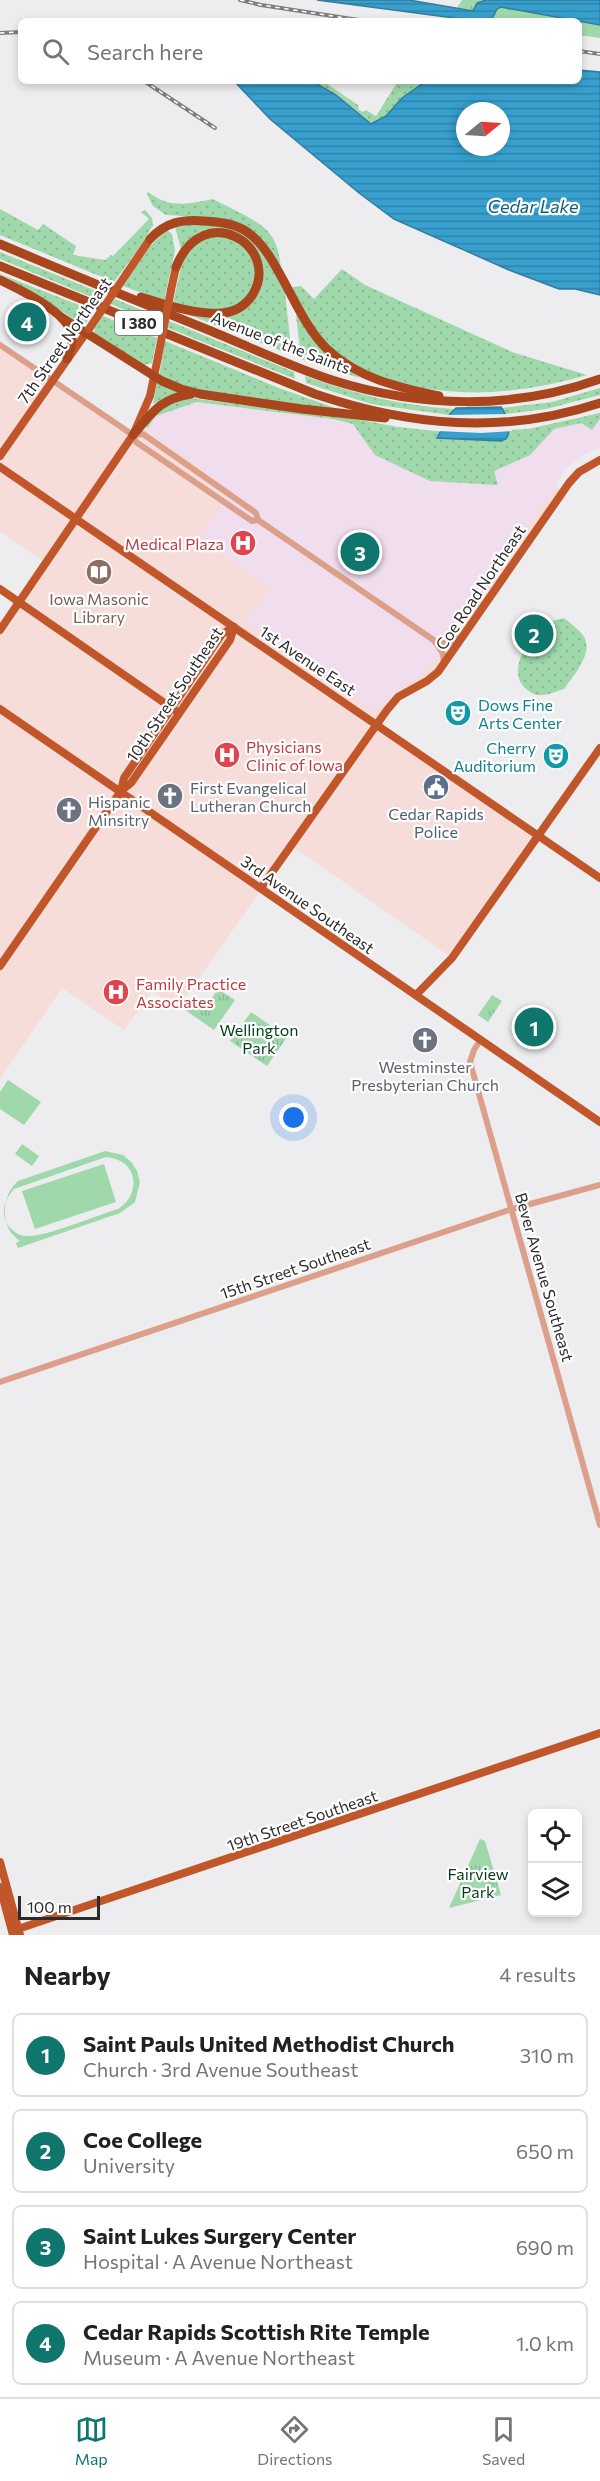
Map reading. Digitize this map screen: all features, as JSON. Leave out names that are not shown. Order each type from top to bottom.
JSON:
[{"type":"highway","points":[[150,239],[165,225],[182,220],[219,222],[243,230],[254,237],[268,254],[304,321],[334,356],[352,369],[371,378],[456,402]]},
{"type":"highway","points":[[82,279],[161,303],[219,314],[237,309],[246,302],[254,292],[258,279],[258,266],[253,253],[242,241],[226,233],[209,234],[197,238],[183,252],[176,267]]},
{"type":"highway","name":"Avenue of the Saints","points":[[0,244],[273,357],[333,380],[385,394],[410,399],[456,402],[493,401],[530,397],[600,380]]},
{"type":"highway","name":"I 380","points":[[0,266],[278,379],[356,407],[426,421],[473,424],[507,422],[567,413],[600,403]]},
{"type":"highway","points":[[0,280],[26,293],[61,317],[87,331],[168,385],[200,394],[279,406],[426,421]]},
{"type":"highway","points":[[61,317],[72,336],[67,359]]},
{"type":"highway","points":[[133,435],[147,416],[158,406],[180,396],[200,394]]},
{"type":"main road","name":"7th Street Northeast","points":[[0,456],[150,239]]},
{"type":"main road","points":[[0,630],[133,435],[148,404],[155,377],[176,267]]},
{"type":"main road","name":"Coe Road Northeast","points":[[261,888],[376,723],[398,697],[427,681],[444,664],[569,483],[579,472],[600,460]]},
{"type":"main road","name":"1st Avenue East","points":[[0,467],[600,878]]},
{"type":"main road","points":[[0,589],[179,712]]},
{"type":"main road","name":"10th Street Southeast","points":[[121,791],[124,778],[222,634],[234,627]]},
{"type":"main road","name":"10th Street Southeast","points":[[0,966],[121,791],[131,783],[230,640],[234,627]]},
{"type":"main road","name":"3rd Avenue Southeast","points":[[0,709],[600,1122]]},
{"type":"main road","points":[[416,995],[444,968],[600,748]]},
{"type":"main road","name":"19th Street Southeast","points":[[16,1933],[600,1733]]},
{"type":"main road","points":[[0,1862],[16,1933]]},
{"type":"main road","points":[[0,1887],[16,1933]]},
{"type":"street","points":[[0,345],[133,435],[136,442],[222,501],[252,521],[258,520]]},
{"type":"street","points":[[133,435],[143,434],[256,513],[258,520],[435,641],[443,654],[444,664]]},
{"type":"street","points":[[435,641],[450,643],[463,635]]},
{"type":"street","name":"Bever Avenue Southeast","points":[[481,1039],[474,1050],[471,1062],[600,1524]]},
{"type":"street","name":"15th Street Southeast","points":[[0,1382],[512,1209],[600,1185]]},
{"type":"shaded area","points":[[0,345],[133,435],[140,427],[147,430],[245,408],[333,419],[543,472],[562,492],[438,672],[398,697],[377,723],[538,836],[452,958],[292,846],[178,1008],[152,991],[124,1030],[62,988],[0,1079],[0,629],[46,563],[0,531]]},
{"type":"shaded area","points":[[197,402],[353,423],[511,440],[600,417],[600,447],[584,455],[564,470],[555,488],[422,676],[401,688],[376,712],[249,625],[249,616],[271,588],[199,539],[232,491],[147,430],[156,416]]},
{"type":"green space","points":[[462,0],[600,0],[600,38],[582,35],[582,18],[451,17]]},
{"type":"green space","points":[[317,84],[327,84],[358,105],[359,110],[363,112],[366,110],[376,116],[396,84],[422,84],[402,98],[386,116],[371,124],[336,95]]},
{"type":"green space","points":[[148,192],[164,201],[179,204],[213,199],[252,219],[266,229],[273,238],[279,253],[282,275],[259,238],[200,217],[166,215],[153,206]]},
{"type":"green space","points":[[0,209],[38,230],[43,224],[76,246],[73,255],[105,260],[113,256],[149,219],[141,212],[145,210],[152,218],[153,225],[114,282],[0,235]]},
{"type":"green space","points":[[184,224],[226,226],[250,237],[269,261],[285,293],[292,355],[174,309],[213,316],[251,301],[258,257],[222,230],[181,249],[175,227]]},
{"type":"green space","points":[[167,230],[172,234],[175,251],[164,301],[123,286],[150,246]]},
{"type":"green space","points":[[220,235],[242,244],[250,253],[255,274],[247,294],[240,302],[219,311],[173,303],[183,258],[196,242]]},
{"type":"green space","points":[[0,252],[106,295],[101,301],[0,259]]},
{"type":"green space","points":[[342,269],[365,285],[512,352],[587,375],[532,388],[475,392],[420,387],[366,370],[342,357],[325,344],[292,291],[293,287],[301,286],[314,299]]},
{"type":"green space","points":[[0,274],[94,311],[84,326],[48,302],[0,277]]},
{"type":"green space","points":[[115,299],[161,318],[160,325],[111,304]]},
{"type":"green space","points":[[296,314],[306,330],[360,378],[301,359]]},
{"type":"green space","points":[[103,316],[157,338],[152,363],[144,365],[94,334],[95,327]]},
{"type":"green space","points":[[169,321],[294,372],[295,379],[168,328]]},
{"type":"green space","points":[[165,341],[279,388],[338,409],[337,411],[188,389],[159,377]]},
{"type":"green space","points":[[305,376],[379,398],[455,409],[449,415],[371,404],[306,383]]},
{"type":"green space","points":[[157,382],[177,390],[178,393],[153,404]]},
{"type":"green space","points":[[600,388],[600,395],[546,409],[506,414],[502,408],[552,402]]},
{"type":"green space","points":[[191,398],[455,433],[528,429],[600,413],[600,419],[592,430],[581,423],[554,429],[530,455],[494,471],[498,485],[430,481],[375,455],[353,424],[333,419],[197,402],[156,416],[146,430],[148,420],[169,404]]},
{"type":"green space","points":[[564,618],[586,640],[585,655],[578,670],[564,689],[547,694],[535,694],[525,688],[520,681],[518,673],[522,656],[531,639],[542,627],[549,622]]},
{"type":"green space","name":"Wellington Park","points":[[218,989],[235,1000],[214,1030],[185,1010],[193,999],[206,1007]]},
{"type":"green space","points":[[492,995],[502,1001],[488,1022],[478,1015]]},
{"type":"green space","name":"Wellington Park","points":[[251,1012],[287,1037],[267,1066],[230,1041]]},
{"type":"green space","points":[[8,1080],[41,1102],[24,1125],[0,1109],[0,1092]]},
{"type":"green space","points":[[22,1144],[39,1156],[32,1166],[15,1154]]},
{"type":"green space","points":[[105,1151],[123,1155],[132,1163],[140,1182],[135,1202],[120,1213],[18,1248],[16,1243],[20,1241],[13,1235],[7,1223],[14,1232],[21,1235],[37,1235],[118,1209],[131,1194],[133,1178],[130,1170],[124,1164],[106,1157],[14,1189],[6,1201],[12,1188],[18,1181]]},
{"type":"green space","points":[[104,1164],[116,1202],[35,1229],[22,1191]]},
{"type":"green space","name":"Fairview Park","points":[[480,1839],[485,1841],[501,1895],[449,1908]]},
{"type":"water","points":[[317,0],[409,0],[473,11],[477,3],[486,0],[600,0],[600,25],[582,22],[582,18],[562,18],[501,7],[497,9],[492,18],[454,18]]},
{"type":"water","name":"Cedar Lake","points":[[582,70],[600,72],[600,295],[575,289],[559,289],[509,270],[394,219],[270,119],[237,84],[317,84],[336,95],[371,124],[386,116],[402,98],[422,84],[582,84]]},
{"type":"water","points":[[501,407],[508,423],[509,432],[506,439],[501,441],[437,438],[450,414],[456,408]]},
{"type":"pier","points":[[509,414],[512,431],[481,433],[436,431],[446,415]]},
{"type":"railway","points":[[240,0],[346,18]]},
{"type":"railway","points":[[0,33],[18,32]]},
{"type":"railway","points":[[582,51],[600,54]]},
{"type":"railway","points":[[149,84],[215,128]]},
{"type":"place","name":"Cedar Rapids Scottish Rite Temple","points":[[27,322]]},
{"type":"place","name":"Medical Plaza","points":[[243,543]]},
{"type":"place","name":"Saint Lukes Surgery Center","points":[[360,552]]},
{"type":"place","name":"Iowa Masonic Library","points":[[99,572]]},
{"type":"place","name":"Coe College","points":[[534,634]]},
{"type":"place","name":"Dows Fine Arts Center","points":[[458,713]]},
{"type":"place","name":"Physicians Clinic of Iowa","points":[[227,755]]},
{"type":"place","name":"Cherry Auditorium","points":[[556,756]]},
{"type":"place","name":"Cedar Rapids Police","points":[[436,787]]},
{"type":"place","name":"First Evangelical Lutheran Church","points":[[170,796]]},
{"type":"place","name":"Hispanic Minsitry","points":[[69,810]]},
{"type":"place","name":"Family Practice Associates","points":[[116,992]]},
{"type":"place","name":"Saint Pauls United Methodist Church","points":[[534,1027]]},
{"type":"place","name":"Westminster Presbyterian Church","points":[[425,1040]]}]
